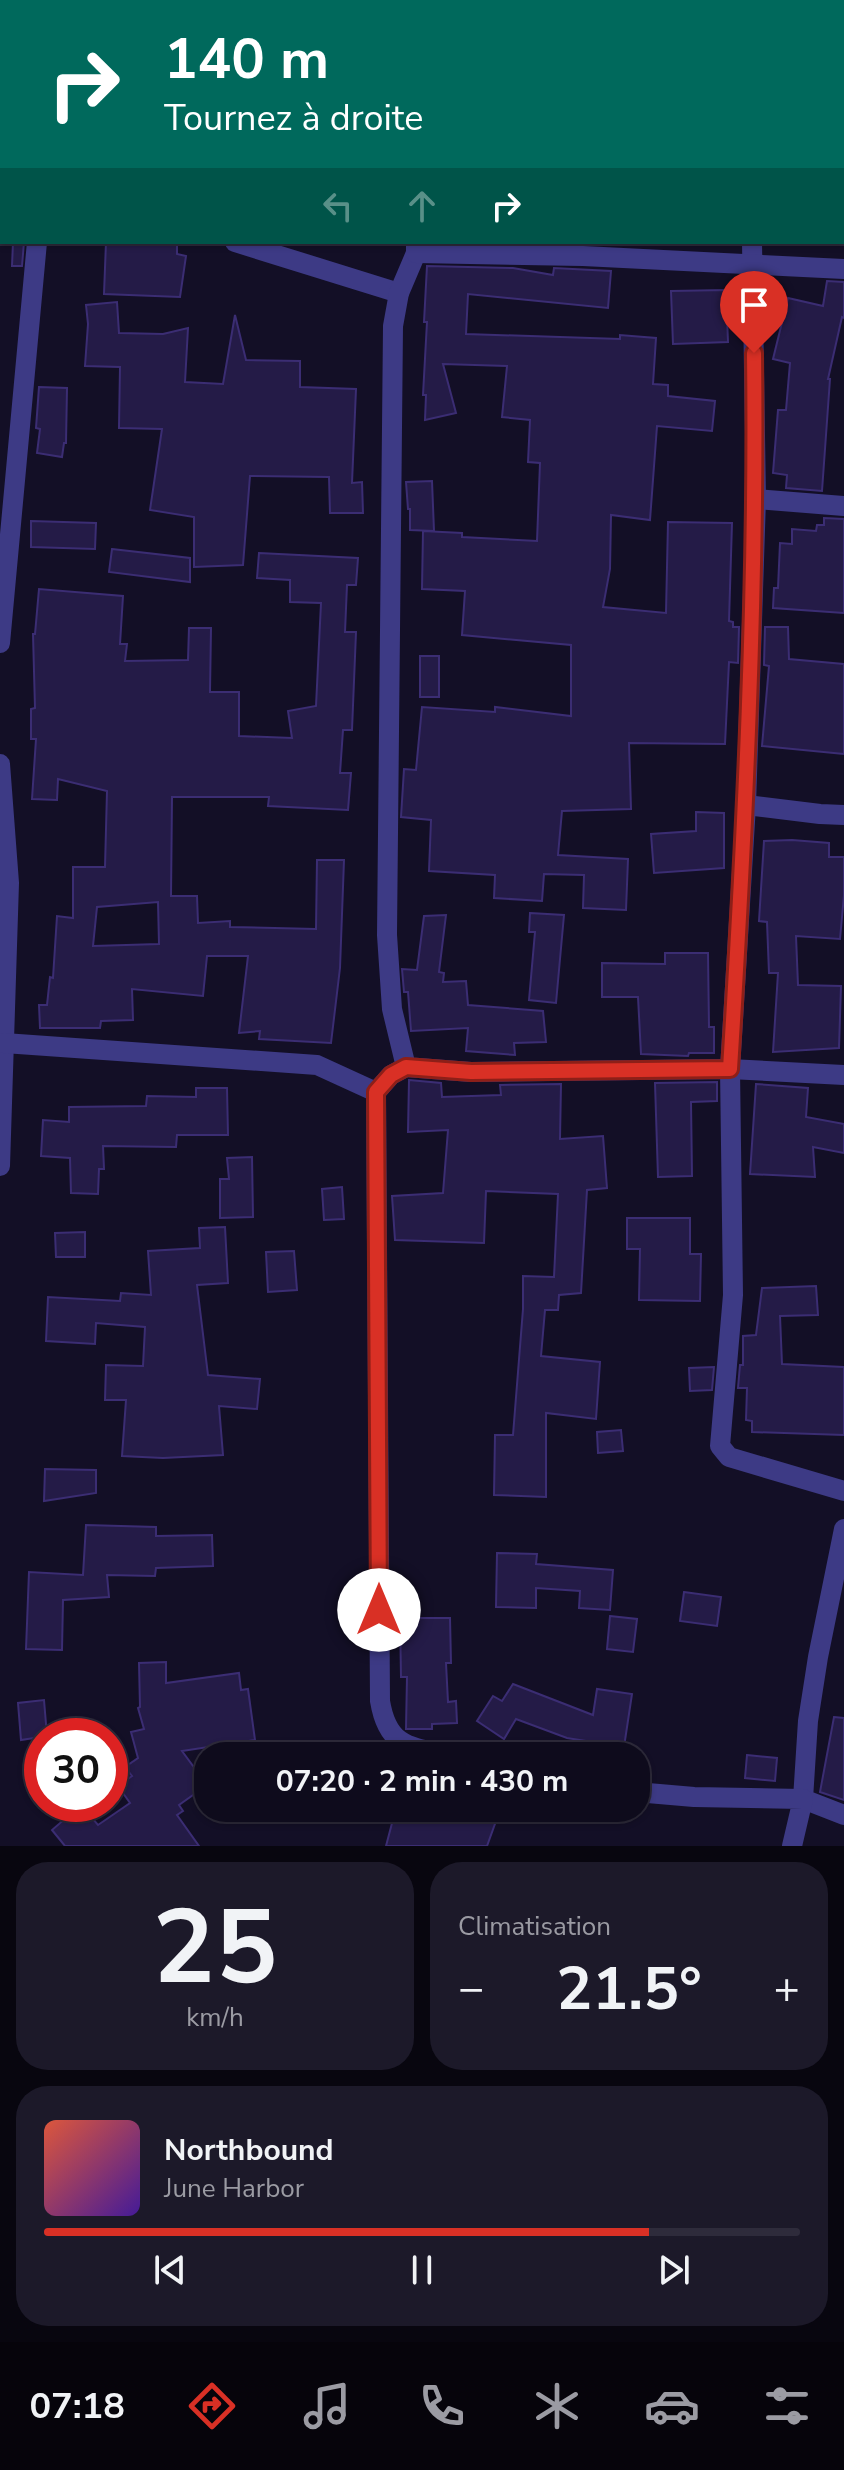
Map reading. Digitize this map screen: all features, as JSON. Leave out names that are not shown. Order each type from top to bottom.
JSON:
[{"type":"street","points":[[0,643],[37,244]]},
{"type":"street","points":[[241,244],[399,293]]},
{"type":"street","points":[[752,244],[756,499],[746,805],[730,1069],[733,1295],[719,1434],[720,1446],[729,1457],[844,1491]]},
{"type":"street","points":[[406,1067],[392,1009],[387,935],[393,326],[399,293],[416,247],[844,269]]},
{"type":"street","points":[[756,499],[844,506]]},
{"type":"street","points":[[0,764],[9,883],[0,1166]]},
{"type":"street","points":[[746,805],[844,815]]},
{"type":"street","points":[[4,1043],[317,1065],[376,1092]]},
{"type":"street","points":[[400,1742],[391,1736],[383,1721],[380,1701],[376,1092],[391,1075],[406,1067],[471,1072],[730,1069],[844,1075]]},
{"type":"street","points":[[792,1846],[803,1799],[808,1721],[818,1657],[844,1529]]},
{"type":"street","points":[[650,1793],[803,1799],[844,1815]]},
{"type":"building","points":[[13,244],[24,244],[22,266],[12,266]]},
{"type":"building","points":[[106,244],[177,244],[177,254],[186,256],[180,297],[104,294]]},
{"type":"building","points":[[427,266],[513,268],[553,275],[554,268],[611,271],[608,308],[468,294],[466,334],[656,338],[653,384],[668,385],[668,396],[715,401],[712,431],[657,426],[650,520],[611,515],[610,569],[603,607],[666,613],[668,522],[732,523],[729,621],[733,622],[733,627],[739,627],[738,663],[729,662],[725,744],[629,743],[631,809],[562,811],[558,855],[628,859],[626,910],[583,908],[584,875],[544,874],[542,901],[494,898],[495,875],[429,871],[431,820],[401,817],[404,769],[416,770],[422,707],[495,712],[495,707],[571,716],[571,645],[462,635],[465,591],[422,589],[423,531],[462,533],[462,537],[537,541],[540,463],[528,462],[530,420],[502,417],[507,366],[443,364],[456,413],[425,420]]},
{"type":"building","points":[[827,281],[844,282],[844,318],[828,379],[822,491],[786,488],[787,475],[773,473],[778,410],[786,410],[790,363],[773,359],[788,298],[823,306]]},
{"type":"building","points":[[726,290],[728,342],[673,344],[671,291]]},
{"type":"building","points":[[117,302],[119,333],[163,334],[188,328],[185,382],[223,384],[235,315],[246,360],[300,361],[300,387],[356,389],[352,483],[362,482],[363,513],[330,513],[329,477],[250,476],[243,565],[194,567],[194,517],[150,510],[162,429],[119,428],[120,367],[85,366],[86,305]]},
{"type":"building","points":[[39,387],[67,388],[66,443],[62,457],[37,453]]},
{"type":"building","points":[[432,481],[434,531],[410,530],[406,482]]},
{"type":"building","points":[[824,518],[844,519],[844,613],[773,608],[774,588],[778,588],[780,543],[792,544],[792,529],[816,531],[817,525],[824,525]]},
{"type":"building","points":[[31,521],[96,523],[95,549],[31,547]]},
{"type":"building","points":[[112,549],[190,558],[190,582],[109,572]]},
{"type":"building","points":[[259,553],[358,558],[356,585],[347,585],[345,632],[356,632],[352,730],[343,730],[340,773],[351,773],[348,810],[268,806],[269,797],[172,797],[171,896],[197,896],[198,923],[230,921],[230,927],[316,929],[317,860],[344,860],[340,968],[331,1043],[259,1039],[260,1031],[239,1033],[248,956],[207,956],[203,996],[132,989],[133,1020],[101,1021],[100,1028],[40,1028],[39,1005],[47,1005],[50,977],[53,978],[57,916],[73,918],[73,867],[105,867],[107,791],[58,779],[57,800],[32,799],[36,739],[31,739],[31,709],[35,708],[33,634],[39,589],[123,596],[120,644],[127,644],[125,661],[188,660],[189,628],[211,628],[210,692],[239,692],[239,736],[292,738],[288,711],[316,706],[321,603],[290,602],[290,580],[257,578]],"holes":[[[158,902],[159,944],[93,946],[97,907]]]},
{"type":"building","points":[[765,627],[788,627],[789,659],[844,664],[844,754],[762,746],[769,666],[764,665]]},
{"type":"building","points":[[420,656],[439,656],[439,697],[420,697]]},
{"type":"building","points":[[696,812],[724,813],[724,868],[654,873],[651,834],[696,831]]},
{"type":"building","points":[[764,841],[829,843],[829,857],[844,857],[840,939],[796,936],[798,985],[841,986],[839,1048],[773,1052],[778,973],[769,973],[767,922],[759,921]]},
{"type":"building","points":[[530,913],[564,915],[556,1003],[529,1000],[535,932],[529,932]]},
{"type":"building","points":[[446,915],[439,972],[444,973],[443,982],[466,981],[468,1005],[543,1011],[546,1042],[514,1043],[515,1055],[466,1051],[468,1028],[411,1031],[408,992],[404,992],[402,969],[417,970],[424,916]]},
{"type":"building","points":[[665,953],[708,953],[709,1027],[714,1027],[714,1053],[689,1053],[688,1056],[641,1054],[638,997],[602,997],[602,963],[665,964]]},
{"type":"building","points":[[409,1080],[441,1083],[442,1097],[501,1095],[500,1085],[561,1084],[560,1139],[603,1136],[607,1188],[587,1190],[581,1293],[559,1295],[558,1310],[545,1310],[541,1356],[600,1362],[596,1419],[546,1413],[546,1497],[494,1495],[495,1435],[513,1435],[523,1276],[554,1277],[558,1194],[486,1191],[484,1243],[395,1240],[392,1196],[443,1193],[448,1130],[408,1132]]},
{"type":"building","points":[[717,1082],[717,1101],[691,1102],[692,1176],[658,1177],[655,1083]]},
{"type":"building","points":[[756,1084],[808,1088],[806,1117],[844,1124],[844,1153],[813,1147],[815,1177],[750,1174]]},
{"type":"building","points":[[196,1088],[227,1088],[228,1135],[177,1135],[176,1147],[103,1146],[104,1169],[99,1169],[98,1194],[71,1193],[70,1158],[41,1156],[43,1120],[69,1122],[69,1107],[146,1106],[147,1096],[196,1097]]},
{"type":"building","points":[[252,1157],[253,1217],[220,1218],[220,1179],[229,1179],[227,1158]]},
{"type":"building","points":[[342,1187],[344,1219],[324,1220],[322,1189]]},
{"type":"building","points":[[627,1218],[690,1218],[690,1254],[701,1254],[700,1301],[639,1300],[640,1249],[627,1249]]},
{"type":"building","points":[[225,1227],[228,1283],[197,1285],[208,1375],[260,1379],[257,1409],[219,1406],[223,1455],[163,1458],[122,1456],[126,1400],[105,1400],[106,1365],[143,1366],[145,1327],[96,1323],[95,1344],[46,1341],[48,1297],[120,1301],[121,1293],[151,1295],[148,1251],[200,1248],[199,1228]]},
{"type":"building","points":[[85,1232],[85,1257],[56,1257],[55,1233]]},
{"type":"building","points":[[294,1251],[297,1290],[268,1292],[266,1252]]},
{"type":"building","points":[[816,1286],[818,1315],[780,1316],[782,1364],[844,1367],[844,1435],[752,1432],[752,1421],[746,1420],[747,1388],[738,1388],[740,1365],[743,1365],[743,1336],[756,1335],[762,1288]]},
{"type":"building","points":[[714,1367],[712,1390],[690,1391],[689,1368]]},
{"type":"building","points":[[621,1430],[623,1451],[598,1453],[597,1432]]},
{"type":"building","points":[[45,1469],[96,1470],[96,1493],[44,1501]]},
{"type":"building","points":[[86,1525],[156,1527],[156,1536],[212,1535],[213,1566],[156,1568],[155,1576],[107,1575],[109,1597],[63,1600],[62,1650],[26,1649],[29,1572],[83,1575]]},
{"type":"building","points":[[497,1553],[537,1554],[536,1564],[613,1570],[610,1610],[579,1608],[580,1591],[536,1588],[536,1608],[496,1607]]},
{"type":"building","points":[[684,1592],[721,1597],[717,1626],[680,1621]]},
{"type":"building","points":[[610,1616],[637,1619],[633,1652],[607,1649]]},
{"type":"building","points":[[400,1618],[450,1618],[451,1663],[446,1663],[448,1702],[456,1701],[457,1723],[432,1724],[432,1729],[406,1729],[407,1677],[401,1677]]},
{"type":"building","points":[[166,1662],[166,1683],[239,1673],[241,1690],[248,1689],[255,1740],[194,1742],[194,1749],[182,1751],[194,1767],[194,1794],[179,1805],[183,1811],[177,1815],[199,1846],[65,1846],[52,1830],[61,1822],[95,1822],[98,1825],[102,1822],[128,1822],[128,1779],[132,1776],[128,1765],[138,1758],[131,1732],[144,1729],[138,1708],[139,1663]]},
{"type":"building","points":[[513,1684],[593,1715],[597,1689],[632,1694],[625,1742],[567,1738],[516,1719],[504,1739],[477,1721],[493,1696],[502,1701]]},
{"type":"building","points":[[44,1700],[46,1718],[24,1718],[24,1740],[21,1740],[18,1703]]},
{"type":"building","points":[[834,1717],[844,1718],[844,1800],[820,1792]]},
{"type":"building","points":[[747,1755],[777,1758],[775,1781],[745,1778]]},
{"type":"building","points":[[392,1822],[496,1822],[487,1846],[386,1846]]},
{"type":"route","points":[[379,1610],[376,1092],[391,1075],[406,1067],[471,1072],[730,1069],[746,805],[756,499],[754,353]]}]
